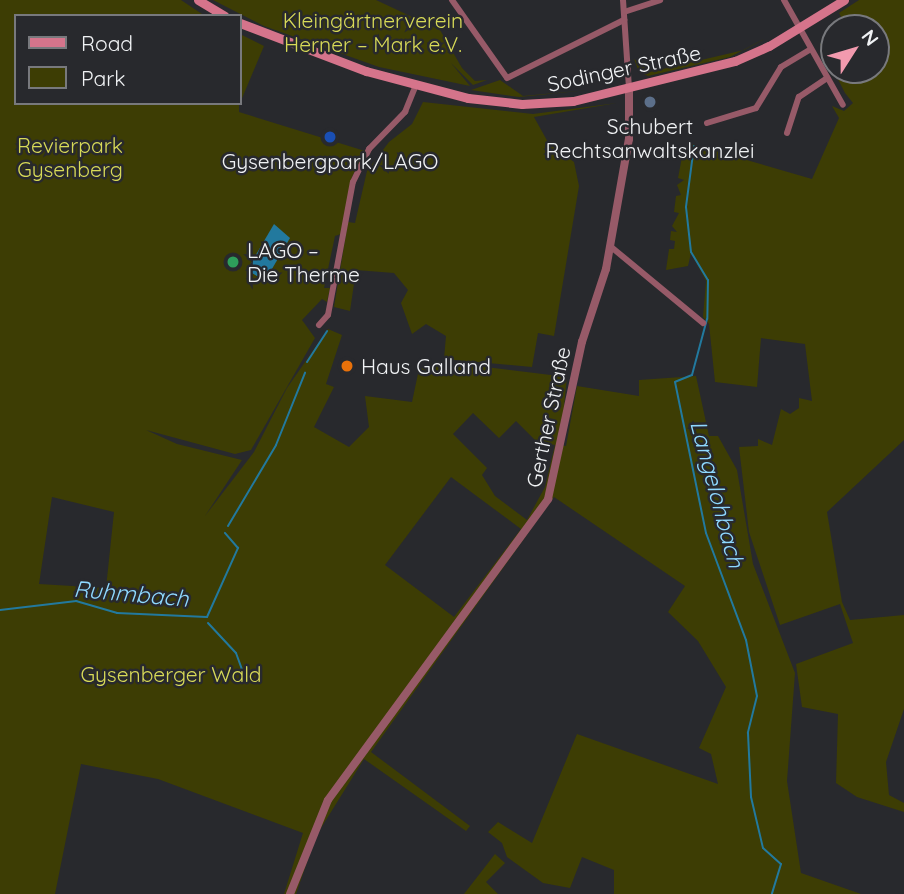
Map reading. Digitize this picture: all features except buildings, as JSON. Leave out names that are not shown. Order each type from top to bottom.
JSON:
[{"type":"main road","points":[[198,0],[222,14]]},
{"type":"main road","name":"Sodinger Straße","points":[[242,24],[416,85],[522,104],[629,88],[734,61],[844,0]]},
{"type":"street","points":[[452,0],[507,78],[624,20]]},
{"type":"street","name":"Gerther Straße","points":[[290,894],[328,800],[548,499],[582,342],[610,246],[629,139],[629,88],[623,0]]},
{"type":"street","points":[[624,12],[660,0]]},
{"type":"street","points":[[784,0],[820,65]]},
{"type":"street","points":[[707,123],[756,108],[781,67],[811,49]]},
{"type":"street","points":[[787,133],[799,97],[820,83]]},
{"type":"street","points":[[831,84],[843,105]]},
{"type":"street","points":[[319,325],[328,315],[353,182],[369,149],[405,112],[416,85]]},
{"type":"street","points":[[610,246],[703,323]]},
{"type":"green space","points":[[0,0],[181,0],[202,14],[14,14],[14,105],[239,105],[239,112],[365,151],[352,177],[341,234],[335,236],[324,288],[330,288],[327,302],[322,299],[302,320],[315,338],[251,450],[235,454],[146,430],[177,444],[242,460],[205,516],[254,452],[287,388],[328,329],[342,335],[326,384],[334,387],[314,427],[349,447],[369,427],[365,396],[412,402],[419,369],[437,361],[567,377],[560,445],[566,446],[577,386],[639,396],[639,380],[696,376],[709,436],[718,436],[737,470],[753,564],[795,673],[787,781],[801,873],[861,894],[614,894],[614,870],[582,857],[570,888],[543,883],[507,857],[502,843],[488,832],[498,822],[532,843],[577,734],[718,784],[711,754],[699,748],[726,687],[698,641],[668,612],[685,586],[554,497],[371,752],[470,826],[466,831],[364,759],[316,836],[296,894],[284,894],[303,833],[158,779],[81,764],[55,894],[0,894]],"holes":[[[473,413],[499,438],[516,421],[537,442],[555,445],[545,487],[527,520],[495,496],[482,475],[487,468],[453,434]],[[451,477],[521,529],[454,617],[385,565]],[[52,497],[114,512],[106,588],[39,584]]]},
{"type":"green space","name":"Kleingärtnerverein Herner – Mark e.V.","points":[[213,0],[376,0],[440,30],[462,68],[475,81],[487,80],[473,85],[451,63],[470,86],[379,67],[264,26]]},
{"type":"green space","points":[[859,0],[904,0],[904,440],[827,512],[842,602],[850,620],[904,615],[904,709],[886,762],[889,795],[904,803],[904,812],[857,797],[836,783],[838,714],[802,707],[796,664],[853,643],[840,604],[780,625],[749,532],[739,447],[758,446],[758,439],[772,445],[781,409],[790,414],[799,408],[799,398],[812,401],[805,344],[761,338],[757,387],[715,382],[709,324],[703,317],[706,281],[691,253],[688,266],[666,270],[669,249],[674,249],[675,241],[670,240],[671,231],[677,232],[672,226],[679,213],[674,212],[676,196],[681,195],[677,185],[684,180],[678,178],[682,157],[691,158],[691,144],[812,179],[839,118],[832,106],[844,111],[853,103],[840,84],[890,84],[890,14],[839,13]]},
{"type":"green space","points":[[242,35],[264,46],[242,98]]},
{"type":"green space","points":[[743,50],[730,57],[648,76],[639,72],[634,59],[650,72]]},
{"type":"green space","points":[[500,80],[523,96],[588,90],[519,97],[471,90]]},
{"type":"green space","points":[[423,102],[533,114],[617,103],[534,117],[549,144],[574,162],[579,186],[554,336],[538,333],[532,367],[444,359],[446,336],[426,324],[412,334],[401,303],[408,290],[394,273],[356,270],[350,311],[334,307],[348,222],[355,223],[367,171],[389,142],[412,124]]},
{"type":"green space","points":[[495,854],[505,863],[486,882],[498,894],[464,894]]},
{"type":"water","points":[[274,224],[290,238],[265,281],[247,270]]},
{"type":"waterway","name":"Langelohbach","points":[[694,146],[686,207],[691,252],[708,280],[707,319],[692,375],[675,382],[706,533],[746,640],[757,696],[748,733],[751,797],[763,848],[781,864],[772,894]]},
{"type":"waterway","name":"Ruhmbach","points":[[307,362],[327,331]]},
{"type":"waterway","name":"Ruhmbach","points":[[228,526],[276,445],[305,373]]},
{"type":"waterway","name":"Ruhmbach","points":[[0,610],[76,601],[117,613],[207,617],[238,548],[225,533]]},
{"type":"waterway","points":[[208,623],[236,653],[245,678]]},
{"type":"place","name":"Schubert Rechtsanwaltskanzlei","points":[[650,102]]},
{"type":"place","name":"Gysenbergpark/LAGO","points":[[330,137]]},
{"type":"place","name":"LAGO – Die Therme","points":[[233,262]]},
{"type":"place","name":"Haus Galland","points":[[347,366]]},
{"type":"park label","name":"Revierpark Gysenberg","points":[[70,157]]},
{"type":"park label","name":"Gysenberger Wald","points":[[171,674]]}]
